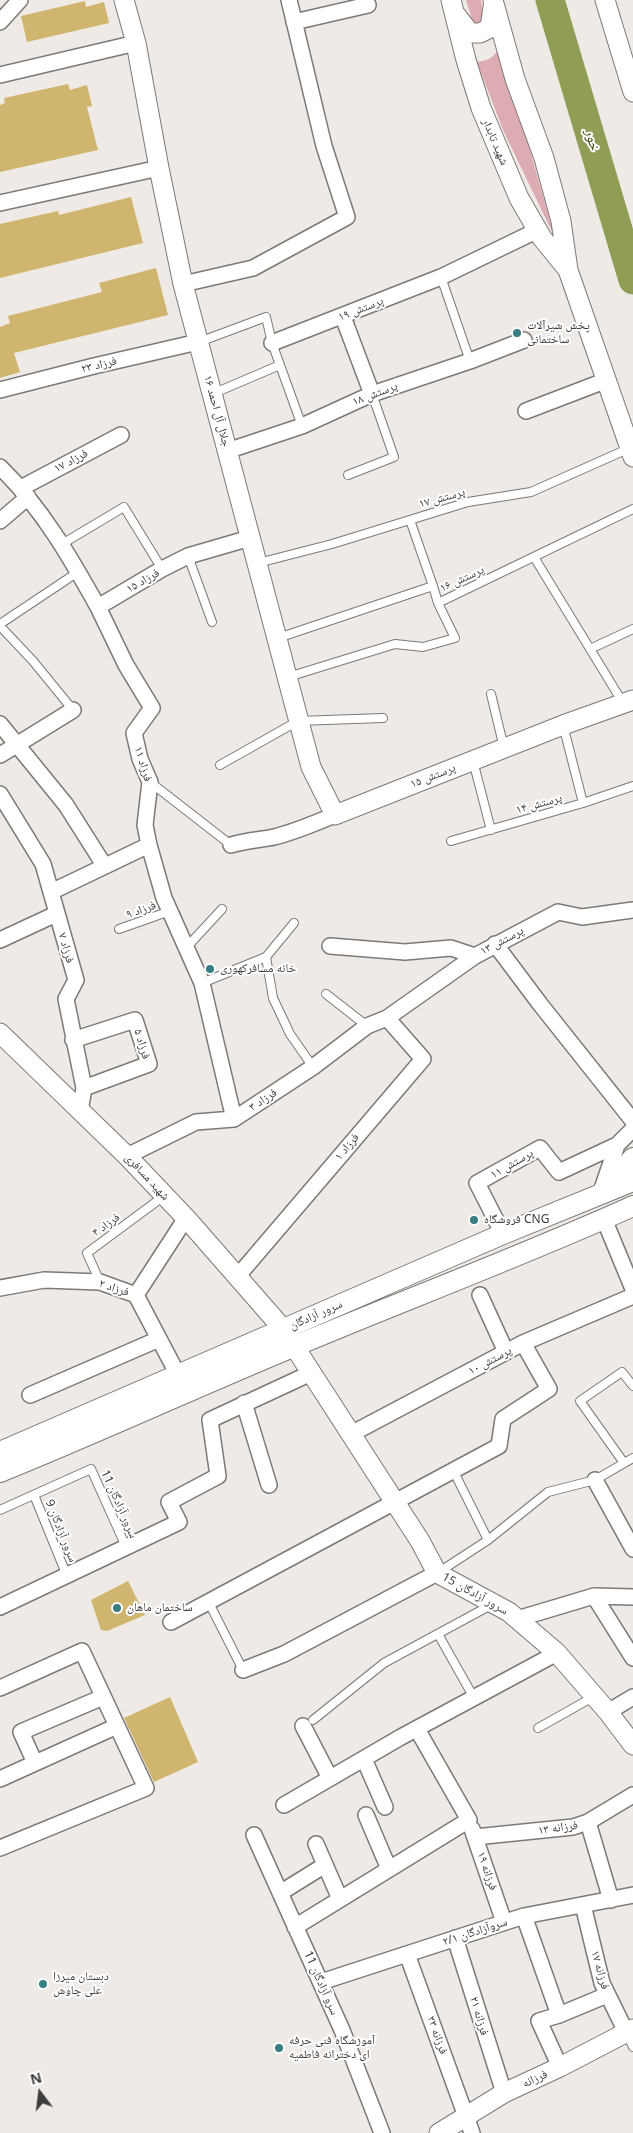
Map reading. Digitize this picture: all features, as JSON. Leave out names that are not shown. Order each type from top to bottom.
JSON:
[{"type":"main road","points":[[600,1194],[633,1158]]},
{"type":"main road","name":"سرور آزادگان","points":[[0,1472],[78,1441],[503,1234],[633,1181]]},
{"type":"main road","name":"سرور آزادگان","points":[[0,1452],[178,1375],[289,1338],[604,1219],[633,1206]]},
{"type":"main road","points":[[604,1219],[633,1214]]},
{"type":"street","points":[[0,22],[20,0]]},
{"type":"street","name":"جلال آل احمد ۱۶","points":[[124,0],[136,42],[159,168],[183,284],[198,342],[311,767],[335,815]]},
{"type":"street","points":[[183,284],[253,268],[347,217],[324,146],[289,0]]},
{"type":"street","points":[[605,0],[633,92]]},
{"type":"street","points":[[453,7],[470,33],[480,33],[490,28],[493,20],[493,2]]},
{"type":"street","name":"شهید تابدار","points":[[493,2],[515,79],[544,158],[561,221],[568,270],[632,453]]},
{"type":"street","points":[[294,22],[368,5]]},
{"type":"street","name":"شهید تابدار","points":[[453,7],[466,60],[484,114],[519,198],[538,230],[568,270]]},
{"type":"street","points":[[0,75],[136,42]]},
{"type":"street","points":[[0,203],[159,168]]},
{"type":"street","name":"پرستش ۱۹","points":[[272,344],[441,277],[538,230]]},
{"type":"street","points":[[343,317],[372,394]]},
{"type":"street","name":"پرستش ۱۸","points":[[227,451],[302,426],[372,394],[470,361],[524,340]]},
{"type":"street","name":"فرزاد ۲۳","points":[[0,390],[198,342]]},
{"type":"street","points":[[526,411],[607,380]]},
{"type":"street","name":"فرزاد ۱۷","points":[[0,520],[24,492],[121,435]]},
{"type":"street","points":[[0,467],[24,492],[62,544],[98,607]]},
{"type":"street","name":"فرزاد ۱۵","points":[[98,607],[162,569],[188,556],[250,538]]},
{"type":"street","name":"فرزاد ۱۱","points":[[98,607],[126,665],[152,708],[134,733],[140,759],[150,782],[145,825],[149,845],[170,911],[202,983],[234,1119]]},
{"type":"street","name":"پرستش ۱۵","points":[[231,845],[248,839],[273,837],[295,831],[563,725],[628,702]]},
{"type":"street","points":[[0,755],[73,710]]},
{"type":"street","points":[[0,724],[66,805],[104,865]]},
{"type":"street","name":"فرزاد ۷","points":[[0,794],[43,864],[76,980],[66,999],[84,1088],[80,1111]]},
{"type":"street","points":[[51,892],[149,845]]},
{"type":"street","name":"پرستش ۱۳","points":[[387,1018],[475,956],[558,912],[582,917],[633,910]]},
{"type":"street","points":[[0,940],[56,914]]},
{"type":"street","points":[[495,944],[633,1121]]},
{"type":"street","points":[[330,946],[406,952],[451,948],[475,956]]},
{"type":"street","name":"فرزاد ۳","points":[[127,1156],[196,1122],[234,1119],[313,1068],[366,1026],[387,1018]]},
{"type":"street","name":"فرزاد ۱","points":[[237,1276],[423,1058],[387,1018]]},
{"type":"street","name":"فرزاد ۵","points":[[73,1040],[135,1020],[149,1064],[84,1088]]},
{"type":"street","name":"شهید مسافری","points":[[0,1033],[127,1156],[186,1218],[289,1338]]},
{"type":"street","points":[[600,1194],[617,1145],[633,1129]]},
{"type":"street","name":"پرستش ۱۱","points":[[503,1234],[477,1183],[540,1148],[559,1172],[617,1145]]},
{"type":"street","name":"فرزاد ۲","points":[[0,1288],[44,1280],[100,1282],[136,1295],[186,1218]]},
{"type":"street","points":[[604,1219],[633,1289]]},
{"type":"street","points":[[136,1295],[178,1375]]},
{"type":"street","points":[[480,1295],[506,1352]]},
{"type":"street","name":"پرستش ۱۰","points":[[350,1434],[506,1352],[633,1296]]},
{"type":"street","name":"سرور آزادگان 15","points":[[289,1338],[394,1501],[437,1573],[494,1603],[517,1619],[557,1653],[595,1696],[633,1745]]},
{"type":"street","points":[[30,1396],[159,1339]]},
{"type":"street","points":[[171,1622],[499,1446],[502,1420],[549,1389],[523,1344]]},
{"type":"street","points":[[0,1607],[127,1549],[179,1522],[169,1502],[218,1476],[210,1420],[312,1373]]},
{"type":"street","points":[[244,1403],[269,1485]]},
{"type":"street","points":[[595,1480],[633,1549]]},
{"type":"street","points":[[243,1670],[284,1654],[437,1573]]},
{"type":"street","points":[[517,1619],[594,1596],[633,1597]]},
{"type":"street","points":[[594,1596],[633,1658]]},
{"type":"street","points":[[0,1688],[82,1651],[146,1788],[1,1845]]},
{"type":"street","points":[[284,1805],[417,1729],[557,1653]]},
{"type":"street","points":[[35,1763],[21,1732],[103,1697]]},
{"type":"street","points":[[608,1712],[633,1697]]},
{"type":"street","points":[[308,1723],[330,1778]]},
{"type":"street","points":[[0,1779],[117,1726]]},
{"type":"street","name":"فرزانه ۱۹","points":[[417,1729],[469,1820],[504,1922]]},
{"type":"street","points":[[364,1759],[385,1807]]},
{"type":"street","name":"فرزانه ۱۳","points":[[475,1837],[574,1827],[588,1822],[633,1795]]},
{"type":"street","points":[[366,1815],[389,1869]]},
{"type":"street","points":[[295,1927],[469,1820]]},
{"type":"street","points":[[588,1822],[610,1900]]},
{"type":"street","name":"سرو آزادگان 11","points":[[254,1835],[342,2030],[382,2133]]},
{"type":"street","points":[[316,1844],[340,1899]]},
{"type":"street","points":[[280,1893],[325,1865]]},
{"type":"street","name":"۲/۱ سروآزادگان","points":[[321,1982],[524,1916],[632,1896]]},
{"type":"street","name":"فرزانه ۱۷","points":[[584,1905],[602,1983],[631,2036]]},
{"type":"street","points":[[524,1916],[559,2015]]},
{"type":"street","name":"فرزانه ۲۱","points":[[455,1938],[504,2093]]},
{"type":"street","name":"فرزانه ۲۳","points":[[407,1954],[470,2125]]},
{"type":"street","points":[[560,2067],[539,2021],[559,2015],[607,1995]]},
{"type":"street","name":"فرزانه","points":[[439,2133],[470,2125],[504,2093],[631,2036]]},
{"type":"lane","points":[[441,277],[470,361]]},
{"type":"lane","points":[[198,342],[266,317],[272,344],[302,426]]},
{"type":"lane","points":[[212,394],[280,365]]},
{"type":"lane","points":[[348,475],[394,457],[372,394]]},
{"type":"lane","name":"پرستش ۱۷","points":[[257,563],[332,544],[468,502],[531,492],[632,453]]},
{"type":"lane","points":[[62,544],[124,507],[162,569]]},
{"type":"lane","name":"پرستش ۱۶","points":[[276,639],[433,586],[438,603],[633,509]]},
{"type":"lane","points":[[410,520],[433,586]]},
{"type":"lane","points":[[188,556],[212,622]]},
{"type":"lane","points":[[534,557],[590,649],[628,702]]},
{"type":"lane","points":[[73,710],[34,661],[0,625],[78,572]]},
{"type":"lane","points":[[286,677],[395,644],[423,647],[455,638],[438,603]]},
{"type":"lane","points":[[590,649],[633,629]]},
{"type":"lane","points":[[492,694],[504,748]]},
{"type":"lane","points":[[220,765],[298,721],[383,718]]},
{"type":"lane","points":[[563,725],[583,803]]},
{"type":"lane","points":[[473,760],[492,830]]},
{"type":"lane","points":[[150,782],[231,845]]},
{"type":"lane","name":"پرستش ۱۴","points":[[451,841],[583,803],[633,786]]},
{"type":"lane","points":[[186,948],[222,909]]},
{"type":"lane","name":"فرزاد ۹","points":[[119,929],[170,911]]},
{"type":"lane","points":[[202,983],[266,957],[294,923]]},
{"type":"lane","points":[[266,957],[273,998],[290,1034],[313,1068]]},
{"type":"lane","points":[[326,994],[366,1026]]},
{"type":"lane","name":"فرزاد ۴","points":[[100,1282],[87,1253],[164,1196]]},
{"type":"lane","points":[[624,1463],[580,1401],[622,1372],[633,1386]]},
{"type":"lane","points":[[437,1573],[488,1540],[548,1492],[595,1480],[633,1458]]},
{"type":"lane","name":"سرور آزادگان 11","points":[[34,1495],[91,1469],[127,1549]]},
{"type":"lane","points":[[453,1470],[488,1540]]},
{"type":"lane","points":[[0,1510],[34,1495]]},
{"type":"lane","name":"سرور آزادگان 9","points":[[34,1495],[67,1576]]},
{"type":"lane","points":[[208,1601],[243,1670]]},
{"type":"lane","points":[[308,1723],[384,1662],[494,1603]]},
{"type":"lane","points":[[438,1634],[474,1698]]},
{"type":"lane","points":[[538,1728],[595,1696]]},
{"type":"shaded area","points":[[466,0],[481,0],[484,18],[480,26],[473,23]]},
{"type":"shaded area","points":[[500,45],[555,238],[503,130],[477,62],[492,57]]},
{"type":"building","points":[[85,1],[86,7],[104,2],[109,23],[27,42],[21,16]]},
{"type":"building","points":[[68,84],[70,90],[87,85],[92,106],[87,107],[98,150],[0,172],[0,105],[5,103],[4,98]]},
{"type":"building","points":[[131,197],[143,243],[0,278],[0,224],[58,211],[59,215]]},
{"type":"building","points":[[156,268],[168,315],[14,353],[20,372],[0,378],[0,327],[10,323],[8,316],[102,292],[99,283]]},
{"type":"building","name":"ساختمان ماهان","points":[[128,1581],[145,1615],[107,1631],[101,1630],[91,1600]]},
{"type":"building","points":[[170,1697],[198,1762],[154,1782],[124,1718]]},
{"type":"waterway","name":"خور","points":[[550,0],[633,280]]},
{"type":"place","name":"پخش شیرآلات ساختمانی","points":[[517,333]]},
{"type":"place","name":"خانه مسافرکهوری","points":[[210,969]]},
{"type":"place","name":"فروشگاه CNG","points":[[474,1220]]},
{"type":"place","name":"ساختمان ماهان","points":[[117,1608]]},
{"type":"place","name":"دبستان میرزا علی چاوش","points":[[43,1984]]},
{"type":"place","name":"آموزشگاه فنی حرفه ای دخترانه فاطمیه","points":[[279,2048]]}]
